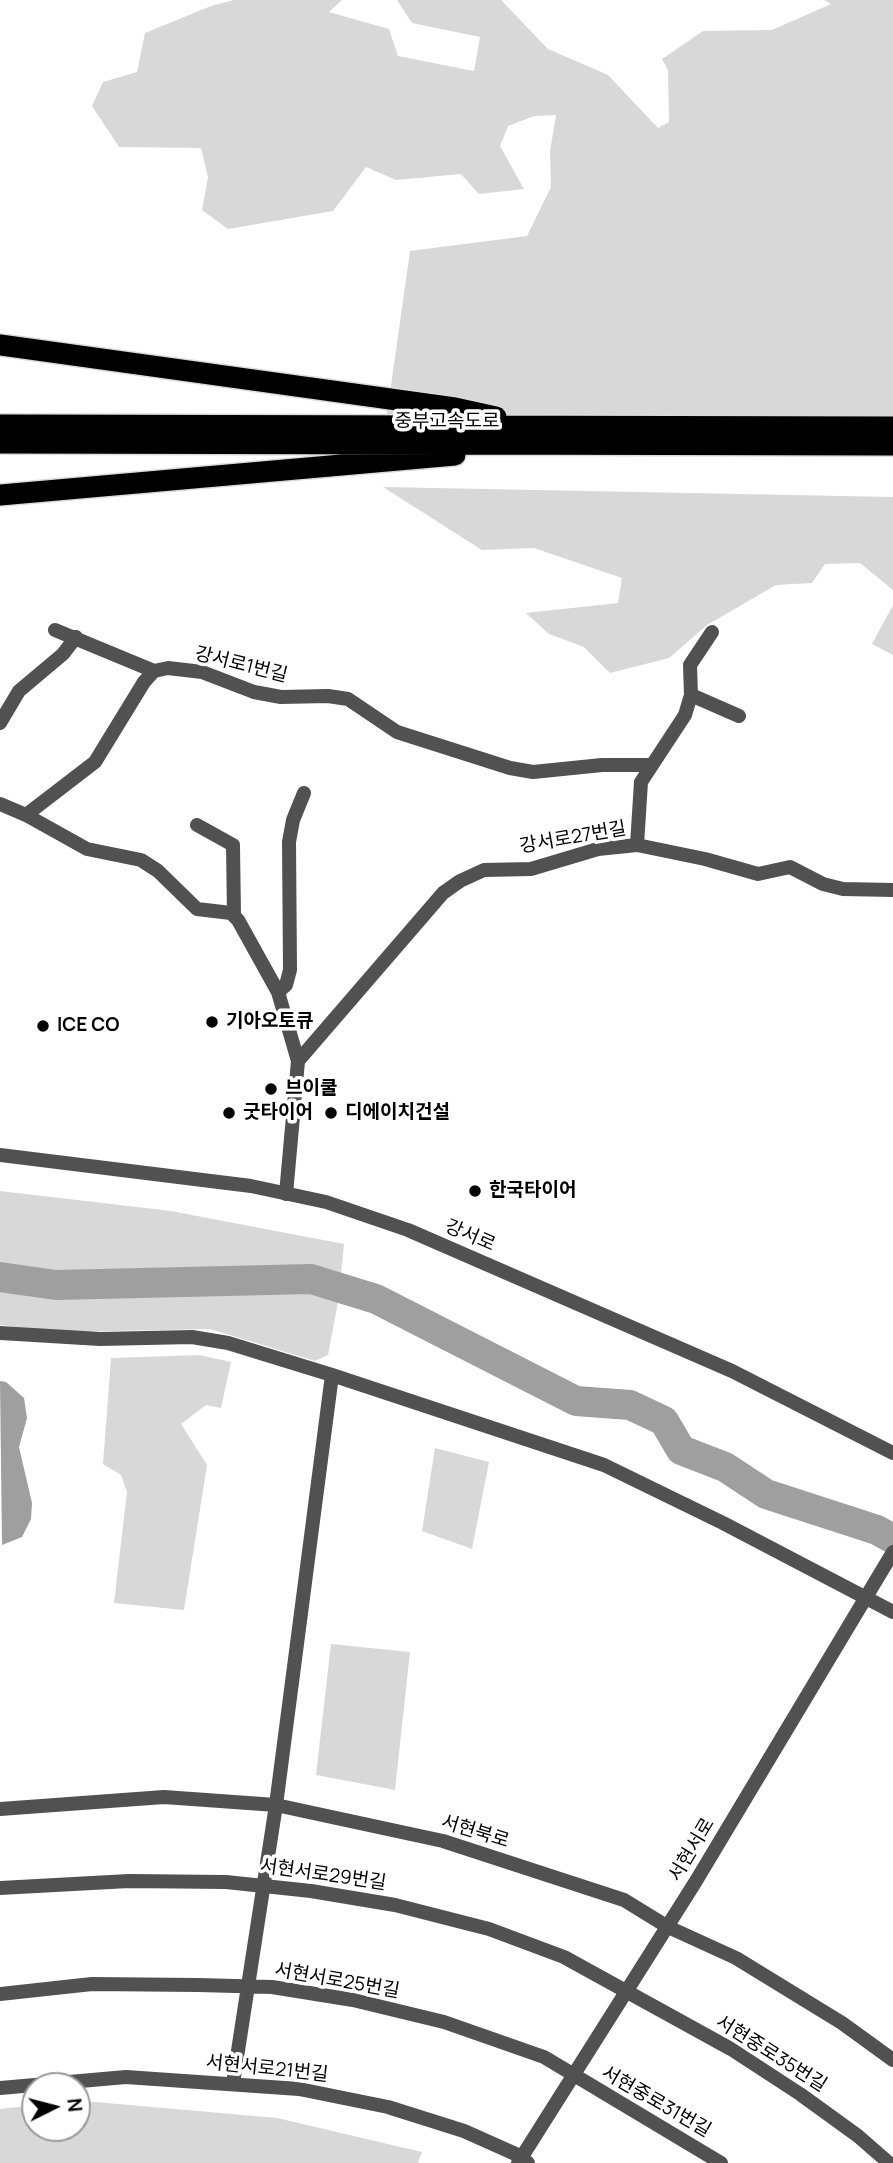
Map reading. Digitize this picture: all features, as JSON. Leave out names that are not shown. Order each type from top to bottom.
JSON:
[{"type":"highway","points":[[0,345],[455,408],[539,435]]},
{"type":"highway","name":"중부고속도로","points":[[0,425],[539,435],[893,446]]},
{"type":"highway","name":"중부고속도로","points":[[0,443],[893,427]]},
{"type":"highway","points":[[0,495],[413,461],[539,435]]},
{"type":"street","points":[[26,814],[95,762],[144,681],[154,671],[55,630]]},
{"type":"street","points":[[637,845],[637,801],[641,782],[685,715],[691,695],[690,665],[712,632]]},
{"type":"street","points":[[0,723],[19,691],[63,654],[76,638]]},
{"type":"street","name":"강서로1번길","points":[[154,671],[168,668],[202,673],[254,692],[281,697],[328,696],[348,699],[397,732],[510,768],[533,772],[602,765],[652,765]]},
{"type":"street","points":[[691,695],[739,716]]},
{"type":"street","points":[[278,992],[286,985],[290,970],[289,842],[293,820],[304,793]]},
{"type":"street","points":[[0,804],[26,814],[61,837],[87,849],[141,860],[158,871],[197,909],[234,916]]},
{"type":"street","points":[[197,825],[233,845],[234,916],[278,992],[298,1061],[286,1194]]},
{"type":"street","name":"강서로27번길","points":[[298,1061],[443,894],[460,881],[484,870],[531,869],[598,849],[637,845],[705,859],[758,874],[790,867],[823,884],[843,889],[893,890]]},
{"type":"street","name":"강서로","points":[[0,1155],[239,1184],[326,1202],[408,1230],[732,1371],[893,1453]]},
{"type":"street","points":[[0,1333],[100,1339],[192,1337],[228,1343],[332,1375],[604,1465],[652,1486],[893,1612]]},
{"type":"street","points":[[233,2083],[276,1805],[332,1375]]},
{"type":"street","name":"서현서로","points":[[522,2161],[626,1988],[668,1927],[893,1552]]},
{"type":"street","name":"서현북로","points":[[0,1809],[164,1797],[276,1805],[443,1841],[624,1900],[668,1927],[736,1958],[842,2023],[893,2060]]},
{"type":"street","name":"서현서로29번길","points":[[0,1888],[129,1881],[226,1882],[394,1905],[489,1929],[564,1957],[626,1988]]},
{"type":"street","name":"서현서로25번길","points":[[0,1994],[92,1984],[290,1989],[353,2000],[444,2022],[544,2057],[572,2075]]},
{"type":"street","name":"서현중로35번길","points":[[626,1988],[800,2094],[858,2136],[889,2163]]},
{"type":"street","name":"서현중로31번길","points":[[572,2075],[721,2163]]},
{"type":"street","name":"서현서로21번길","points":[[0,2088],[126,2077],[299,2089],[388,2107],[464,2131],[522,2161]]},
{"type":"shaded area","points":[[234,0],[342,0],[329,12],[389,29],[398,56],[474,71],[480,37],[412,23],[397,0],[501,0],[548,49],[608,75],[658,128],[669,122],[668,70],[662,59],[703,31],[772,30],[831,4],[824,0],[893,0],[893,417],[387,414],[410,251],[527,236],[551,187],[550,151],[556,115],[534,116],[508,126],[500,146],[524,189],[479,194],[461,174],[396,180],[366,167],[333,211],[228,229],[202,210],[208,177],[201,148],[119,147],[92,106],[103,82],[137,72],[145,33],[211,6]]},
{"type":"shaded area","points":[[383,487],[893,497],[893,590],[860,563],[825,564],[812,583],[776,585],[707,625],[669,658],[610,673],[584,647],[549,634],[526,613],[618,603],[622,578],[534,548],[482,550]]},
{"type":"shaded area","points":[[893,605],[893,655],[872,644]]},
{"type":"shaded area","points":[[0,1191],[171,1211],[344,1244],[340,1283],[307,1273],[61,1273],[0,1263]]},
{"type":"shaded area","points":[[0,1288],[57,1297],[291,1289],[338,1302],[328,1355],[315,1361],[210,1329],[63,1332],[0,1325]]},
{"type":"shaded area","points":[[199,1355],[231,1362],[221,1408],[206,1405],[181,1424],[207,1465],[184,1610],[114,1603],[127,1492],[121,1475],[103,1464],[111,1358]]},
{"type":"shaded area","points":[[0,1381],[6,1382],[24,1398],[27,1418],[19,1447],[32,1503],[31,1519],[22,1537],[2,1545]]},
{"type":"shaded area","points":[[435,1448],[489,1462],[472,1549],[422,1531]]},
{"type":"shaded area","points":[[331,1644],[410,1652],[395,1790],[316,1775]]},
{"type":"shaded area","points":[[91,2102],[277,2118],[422,2152],[418,2163],[0,2163],[0,2109],[21,2107],[21,2142],[91,2142]]},
{"type":"waterway","points":[[0,1277],[56,1285],[311,1279],[376,1299],[576,1401],[630,1405],[664,1421],[681,1450],[725,1467],[766,1494],[877,1530],[893,1539]]},
{"type":"place","name":"기아오토큐","points":[[212,1022]]},
{"type":"place","name":"ICE CO","points":[[43,1026]]},
{"type":"place","name":"브이쿨","points":[[271,1089]]},
{"type":"place","name":"굿타이어","points":[[229,1113]]},
{"type":"place","name":"디에이치건설","points":[[331,1113]]},
{"type":"place","name":"한국타이어","points":[[475,1191]]}]
